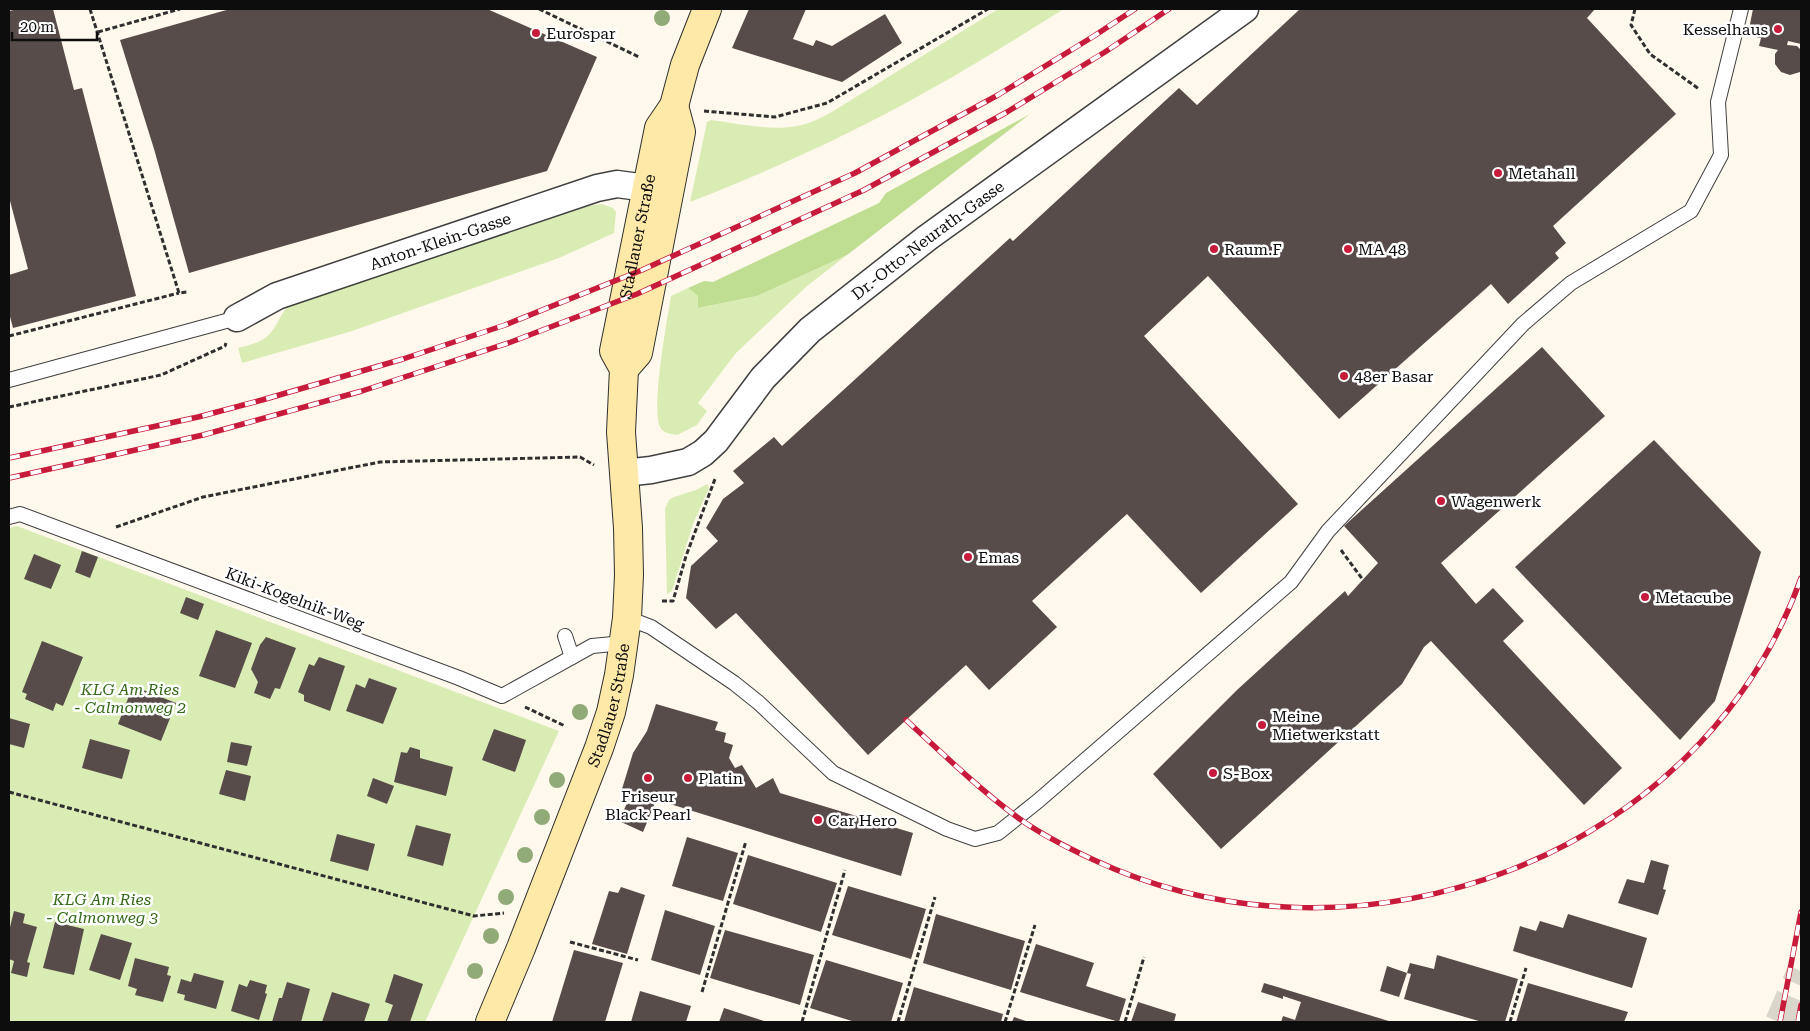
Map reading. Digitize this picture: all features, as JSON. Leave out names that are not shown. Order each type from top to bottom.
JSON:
[{"type":"main road","name":"Stadlauer Straße","points":[[490,1022],[522,948],[611,712],[626,631],[629,575],[628,528],[621,432],[624,369],[614,351],[659,128],[674,106],[685,65],[707,9]]},
{"type":"main road","name":"Stadlauer Straße","points":[[624,369],[638,353],[681,132],[674,106]]},
{"type":"street","name":"Dr.-Otto-Neurath-Gasse","points":[[624,472],[651,470],[688,462],[703,453],[716,441],[763,378],[810,330],[927,238],[1245,9]]},
{"type":"street","name":"Anton-Klein-Gasse","points":[[238,318],[277,296],[597,188],[617,184],[647,188]]},
{"type":"lane","points":[[502,696],[592,646],[626,631],[651,627],[734,683],[759,703],[833,772],[947,829],[975,839],[998,833],[1018,818],[1291,582],[1328,531],[1524,324],[1571,283],[1691,211],[1721,155],[1718,102],[1741,9]]},
{"type":"lane","points":[[9,380],[238,318]]},
{"type":"lane","name":"Kiki-Kogelnik-Weg","points":[[9,517],[20,514],[502,696]]},
{"type":"lane","points":[[565,636],[572,657]]},
{"type":"path","points":[[90,9],[179,293]]},
{"type":"path","points":[[98,32],[180,9]]},
{"type":"path","points":[[539,9],[638,57]]},
{"type":"path","points":[[674,106],[697,111],[776,117],[828,103],[988,9]]},
{"type":"path","points":[[1635,9],[1632,25],[1650,54],[1718,102]]},
{"type":"path","points":[[9,334],[187,292]]},
{"type":"path","points":[[9,407],[161,375],[225,346],[238,318]]},
{"type":"path","points":[[84,538],[202,497],[380,462],[580,458],[596,466],[624,472]]},
{"type":"path","points":[[662,601],[674,601],[686,556],[717,475]]},
{"type":"path","points":[[1328,531],[1363,580]]},
{"type":"path","points":[[502,696],[565,726]]},
{"type":"path","points":[[9,792],[474,916],[508,912]]},
{"type":"path","points":[[702,992],[746,841]]},
{"type":"path","points":[[802,1022],[845,870]]},
{"type":"path","points":[[898,1022],[935,897]]},
{"type":"path","points":[[1005,1022],[1035,925]]},
{"type":"path","points":[[570,942],[638,960]]},
{"type":"path","points":[[1125,1022],[1144,957]]},
{"type":"path","points":[[1510,1022],[1526,968]]},
{"type":"green space","points":[[998,9],[1064,9],[965,70],[843,136],[782,164],[690,202],[707,122],[711,120],[774,128],[799,126],[811,122],[835,110]]},
{"type":"green space","points":[[1030,114],[847,255],[757,296],[698,308],[698,296],[688,288],[704,281],[713,282],[879,203],[886,193]]},
{"type":"green space","points":[[602,204],[613,208],[616,212],[614,233],[559,258],[349,332],[242,363],[238,348],[256,343],[267,336],[275,327],[284,311],[292,303],[588,206]]},
{"type":"green space","points":[[847,255],[807,286],[736,353],[698,403],[707,411],[697,425],[677,435],[667,433],[661,429],[657,402],[658,384],[671,296],[688,288],[698,296],[698,308],[757,296]]},
{"type":"green space","points":[[707,484],[709,488],[693,524],[672,591],[667,594],[665,509],[669,500],[674,497],[696,490]]},
{"type":"green space","name":"KLG Am Ries - Calmonweg 2","points":[[17,526],[559,731],[425,1022],[9,1022],[9,528]]},
{"type":"building","points":[[18,9],[53,9],[74,90],[82,88],[136,296],[13,328],[9,313],[9,275],[28,269],[9,197],[9,11]]},
{"type":"building","points":[[230,9],[487,9],[597,57],[547,171],[189,273],[154,149],[120,40]]},
{"type":"building","points":[[749,9],[806,9],[793,39],[813,46],[816,40],[832,46],[885,14],[902,43],[842,82],[732,48]]},
{"type":"building","points":[[1300,9],[1595,9],[1587,18],[1676,114],[1553,226],[1566,243],[1555,253],[1559,258],[1508,304],[1491,284],[1339,419],[1208,276],[1144,336],[1298,504],[1201,593],[1127,514],[1032,601],[1057,627],[989,690],[966,665],[868,755],[736,613],[716,629],[686,598],[691,566],[718,541],[706,528],[723,499],[744,483],[733,471],[774,437],[782,446],[1010,238],[1013,241],[1179,88],[1197,105]]},
{"type":"building","name":"Kesselhaus","points":[[1753,9],[1801,9],[1801,44],[1788,41],[1787,45],[1797,46],[1801,50],[1800,72],[1790,75],[1781,72],[1775,64],[1775,54],[1778,50],[1759,46],[1761,38],[1757,38],[1759,30],[1749,29]]},
{"type":"building","points":[[1542,347],[1605,416],[1441,563],[1476,604],[1493,588],[1524,621],[1503,641],[1622,768],[1584,805],[1431,641],[1424,647],[1402,684],[1221,849],[1153,774],[1237,690],[1345,591],[1348,596],[1378,563],[1344,526]]},
{"type":"building","name":"Metacube","points":[[1654,440],[1761,552],[1715,701],[1680,740],[1515,567]]},
{"type":"building","points":[[82,551],[98,557],[90,578],[75,572]]},
{"type":"building","points":[[34,554],[61,565],[51,589],[24,579]]},
{"type":"building","points":[[186,597],[204,604],[198,620],[180,613]]},
{"type":"building","points":[[216,630],[252,643],[235,688],[199,676]]},
{"type":"building","points":[[266,637],[296,648],[280,689],[275,688],[270,699],[254,693],[258,682],[251,669],[260,645]]},
{"type":"building","points":[[42,641],[83,657],[63,706],[56,703],[53,711],[25,699],[27,694],[22,692]]},
{"type":"building","points":[[319,657],[345,666],[330,711],[304,701],[304,695],[298,692],[309,664],[314,666]]},
{"type":"building","points":[[369,678],[397,688],[383,724],[346,711],[356,684],[365,688]]},
{"type":"building","points":[[133,686],[176,703],[161,741],[118,724]]},
{"type":"building","name":"Platin","points":[[656,704],[718,722],[715,730],[726,733],[724,742],[733,745],[729,758],[735,768],[742,765],[756,788],[773,778],[780,793],[913,833],[901,876],[622,789],[633,753],[647,731]]},
{"type":"building","points":[[9,718],[30,724],[24,748],[9,744]]},
{"type":"building","points":[[494,729],[526,740],[515,772],[482,760]]},
{"type":"building","points":[[90,739],[130,750],[122,779],[82,768]]},
{"type":"building","points":[[231,742],[252,746],[247,766],[227,762]]},
{"type":"building","points":[[410,747],[420,750],[420,758],[453,767],[446,796],[394,782],[401,752],[407,753]]},
{"type":"building","points":[[226,770],[251,776],[245,801],[219,794]]},
{"type":"building","points":[[373,778],[394,786],[387,804],[367,796]]},
{"type":"building","points":[[631,794],[655,803],[643,832],[619,821]]},
{"type":"building","points":[[416,825],[451,834],[443,866],[407,856]]},
{"type":"building","points":[[337,834],[375,844],[368,871],[330,861]]},
{"type":"building","points":[[687,837],[738,853],[723,901],[672,886]]},
{"type":"building","points":[[748,855],[837,883],[821,932],[733,904]]},
{"type":"building","points":[[1651,860],[1669,865],[1663,889],[1666,890],[1658,915],[1618,903],[1627,879],[1644,883]]},
{"type":"building","points":[[848,886],[926,909],[911,959],[832,935]]},
{"type":"building","points":[[621,887],[645,895],[627,954],[592,944],[609,891],[618,893]]},
{"type":"building","points":[[665,910],[715,926],[700,975],[651,960]]},
{"type":"building","points":[[14,911],[25,914],[23,923],[37,927],[27,962],[30,963],[27,977],[11,973],[14,961],[9,959],[9,931]]},
{"type":"building","points":[[936,914],[1025,941],[1011,990],[923,963]]},
{"type":"building","points":[[1568,914],[1647,938],[1632,988],[1513,951],[1520,926],[1536,931],[1540,921],[1563,928]]},
{"type":"building","points":[[55,922],[84,929],[74,975],[43,968]]},
{"type":"building","points":[[725,930],[814,955],[800,1005],[710,978]]},
{"type":"building","points":[[101,934],[132,943],[120,980],[89,970]]},
{"type":"building","points":[[1036,944],[1094,963],[1086,986],[1126,999],[1119,1022],[1020,992]]},
{"type":"building","points":[[574,950],[623,963],[605,1022],[552,1022]]},
{"type":"building","points":[[1437,955],[1518,979],[1505,1022],[1482,1022],[1404,999],[1411,974],[1407,973],[1410,963],[1434,969]]},
{"type":"building","points":[[135,958],[169,967],[167,975],[171,976],[163,1002],[135,995],[137,989],[128,986]]},
{"type":"building","points":[[826,960],[903,983],[891,1022],[855,1022],[810,1008]]},
{"type":"building","points":[[1387,966],[1407,973],[1399,997],[1380,991]]},
{"type":"building","points":[[194,973],[224,981],[216,1009],[184,1000],[185,995],[177,993],[181,979],[191,982]]},
{"type":"building","points":[[394,974],[423,984],[410,1022],[387,1022],[393,1005],[385,1002]]},
{"type":"building","points":[[250,980],[267,985],[265,993],[267,994],[259,1020],[231,1011],[239,984],[247,987]]},
{"type":"building","points":[[287,982],[310,989],[301,1022],[272,1022],[279,998],[282,998]]},
{"type":"building","points":[[1264,983],[1392,1022],[1281,1022],[1283,1016],[1295,1020],[1301,1002],[1261,992]]},
{"type":"building","points":[[1528,983],[1628,1012],[1624,1022],[1516,1022]]},
{"type":"building","points":[[914,987],[1003,1014],[1001,1022],[904,1022]]},
{"type":"building","points":[[640,991],[691,1006],[686,1022],[631,1022]]},
{"type":"building","points":[[332,992],[370,1004],[364,1022],[322,1022]]},
{"type":"building","points":[[1138,1002],[1176,1014],[1174,1022],[1131,1022]]},
{"type":"building","points":[[724,1008],[767,1022],[719,1022]]},
{"type":"building","points":[[1014,1017],[1029,1022],[1012,1022]]},
{"type":"tunnel","points":[[1779,1022],[1801,971]]},
{"type":"railway","points":[[9,458],[198,417],[262,400],[403,359],[505,325],[642,270],[855,173],[998,95],[1135,9]]},
{"type":"railway","points":[[9,478],[203,435],[362,391],[511,342],[637,294],[864,190],[1007,112],[1105,52],[1169,9]]},
{"type":"railway","points":[[906,720],[974,782],[1017,817],[1054,840],[1094,860],[1196,895],[1302,908],[1408,899],[1509,870],[1603,823],[1686,758],[1753,676],[1801,578]]},
{"type":"railway","points":[[1780,1022],[1801,912]]},
{"type":"railway","points":[[1798,1022],[1801,1005]]},
{"type":"place","name":"Kesselhaus","points":[[1778,29]]},
{"type":"place","name":"Eurospar","points":[[536,33]]},
{"type":"place","name":"Metahall","points":[[1498,173]]},
{"type":"place","name":"Raum.F","points":[[1214,249]]},
{"type":"place","name":"MA 48","points":[[1348,249]]},
{"type":"place","name":"48er Basar","points":[[1344,376]]},
{"type":"place","name":"Wagenwerk","points":[[1441,501]]},
{"type":"place","name":"Emas","points":[[968,557]]},
{"type":"place","name":"Metacube","points":[[1645,597]]},
{"type":"place","name":"Meine Mietwerkstatt","points":[[1262,725]]},
{"type":"place","name":"S-Box","points":[[1213,773]]},
{"type":"place","name":"Friseur Black Pearl","points":[[648,778]]},
{"type":"place","name":"Platin","points":[[688,778]]},
{"type":"place","name":"Car Hero","points":[[818,820]]},
{"type":"park label","name":"KLG Am Ries - Calmonweg 3","points":[[102,908]]}]
